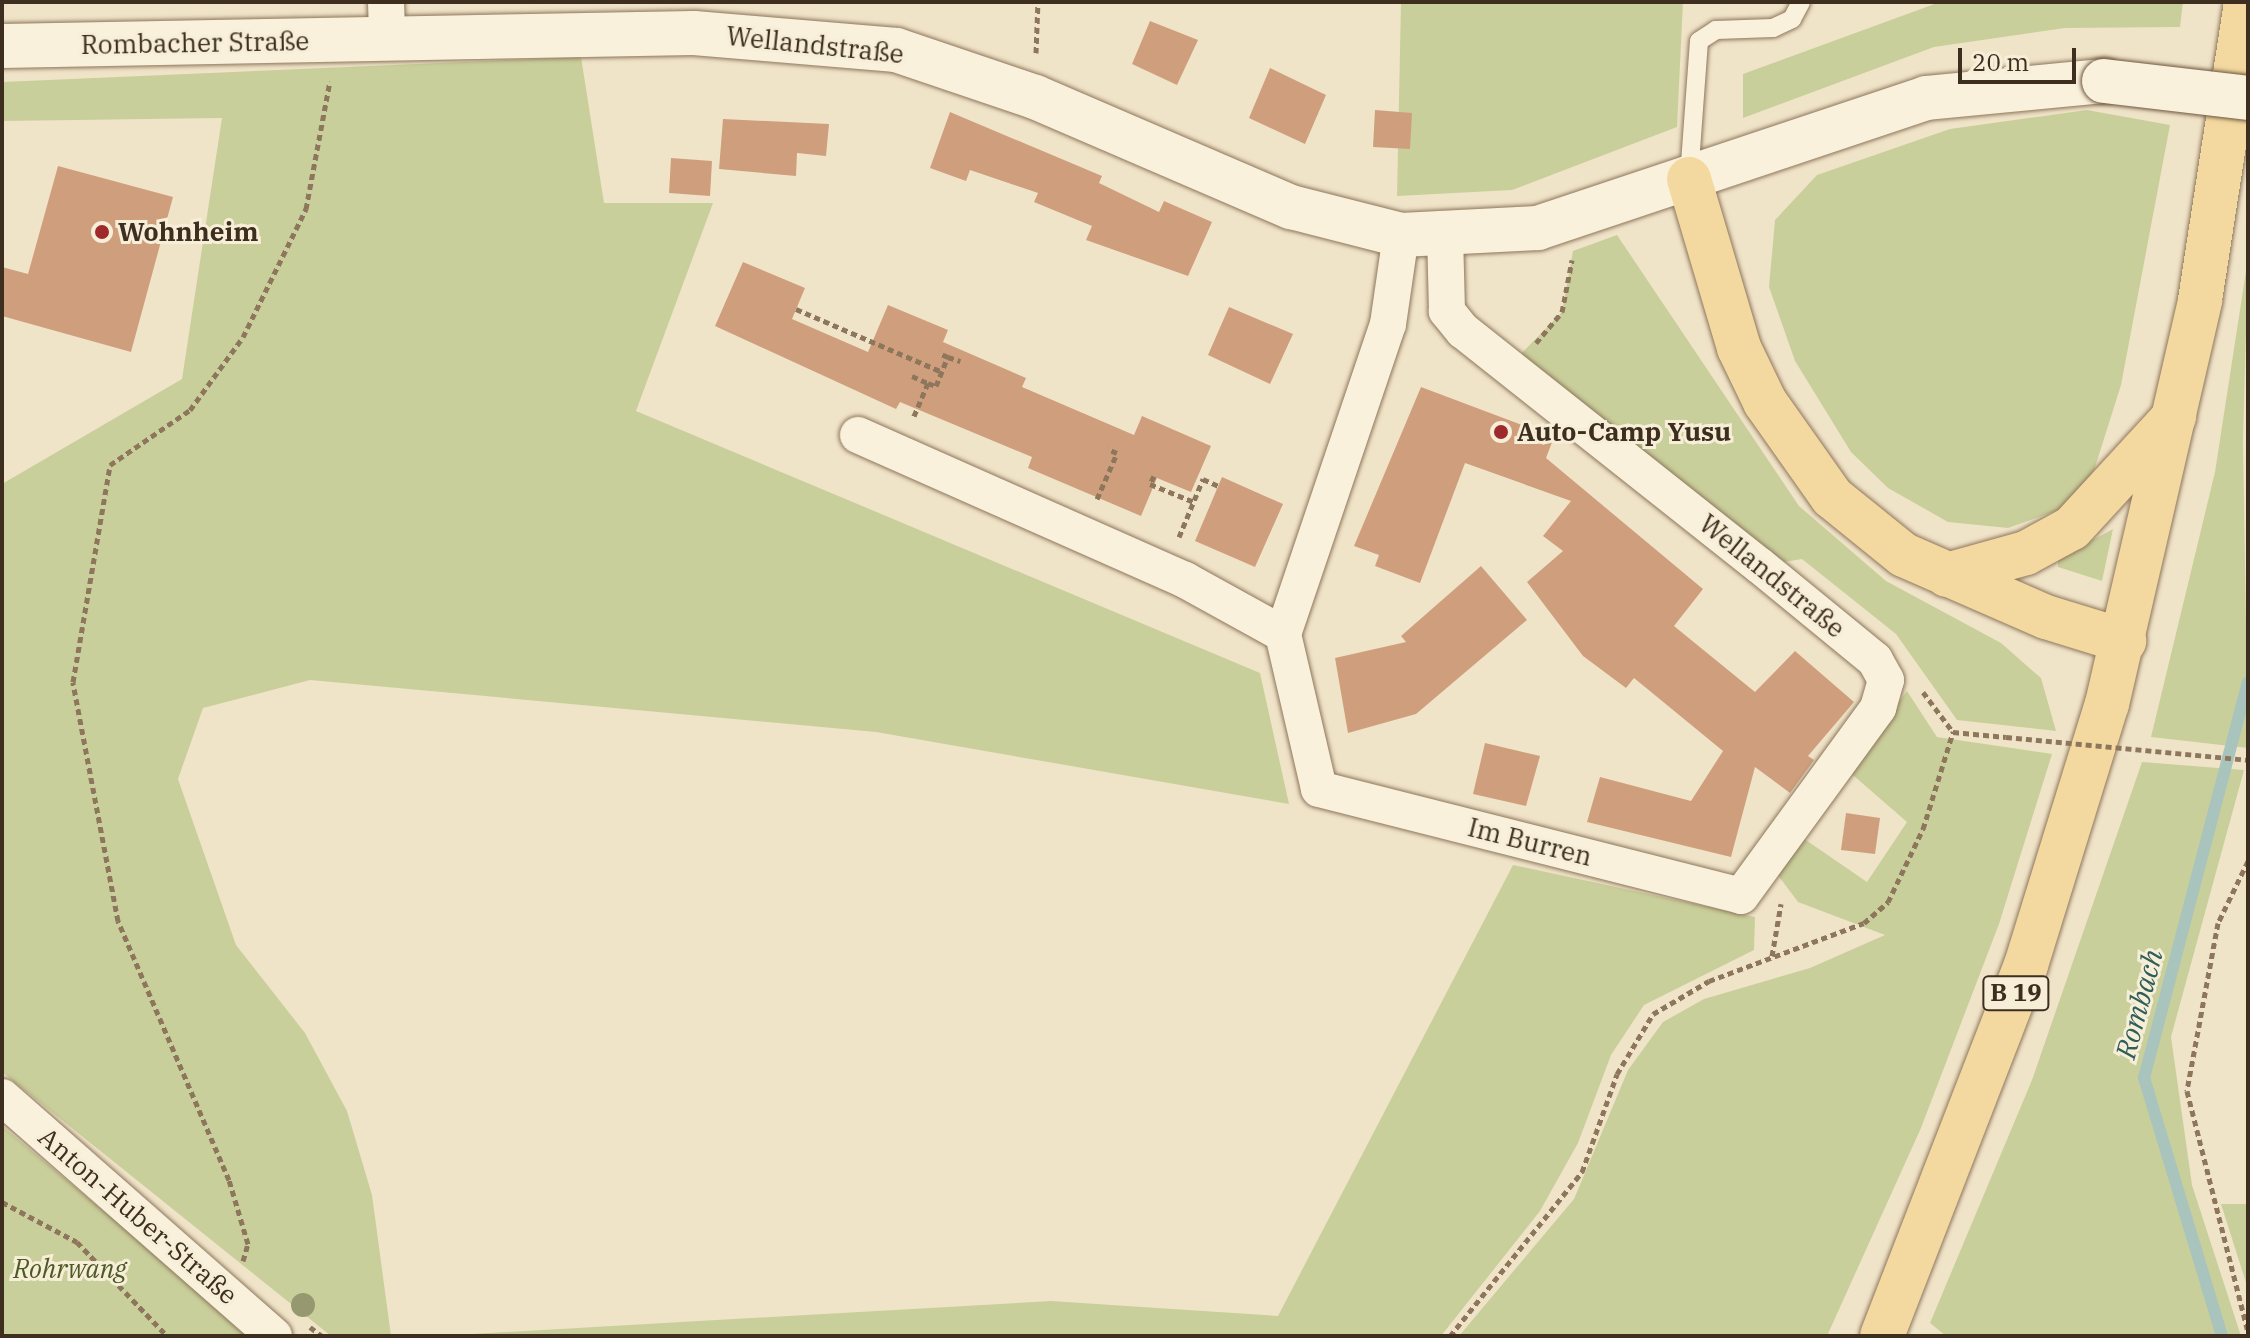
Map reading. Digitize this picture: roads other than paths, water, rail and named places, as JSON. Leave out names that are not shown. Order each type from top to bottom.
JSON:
[{"type":"main road","name":"B 19","points":[[1882,1336],[2026,965],[2124,641],[2178,412],[2246,2]]},
{"type":"main road","name":"Wellandstraße","points":[[387,21],[694,33],[896,50],[1035,97],[1291,207],[1401,235],[1538,228],[1926,98],[2104,81],[2248,98]]},
{"type":"main road","name":"Rombacher Straße","points":[[2,46],[338,41],[387,21]]},
{"type":"main road","points":[[1689,179],[1739,348],[1800,457],[1864,527],[1947,575],[2124,641]]},
{"type":"main road","points":[[1947,575],[2026,553],[2072,528],[2178,412]]},
{"type":"street","points":[[1392,310],[1447,311],[1445,233]]},
{"type":"street","points":[[858,435],[1185,580],[1283,634],[1392,310],[1401,235]]},
{"type":"street","name":"Wellandstraße","points":[[1447,311],[1463,331],[1511,364],[1875,660],[1886,680],[1878,708],[1741,896]]},
{"type":"street","name":"Im Burren","points":[[1283,634],[1319,789],[1741,896]]},
{"type":"street","name":"Anton-Huber-Straße","points":[[2,1097],[274,1336]]},
{"type":"lane","points":[[1689,179],[1699,41],[1716,30],[1773,28],[1792,19],[1801,2]]},
{"type":"waterway","name":"Rombach","points":[[2222,1336],[2144,1078],[2248,682]]},
{"type":"place","name":"Wohnheim","points":[[102,232]]},
{"type":"place","name":"Auto-Camp Yusu","points":[[1501,432]]},
{"type":"park label","name":"Rohrwang","points":[[70,1269]]}]
